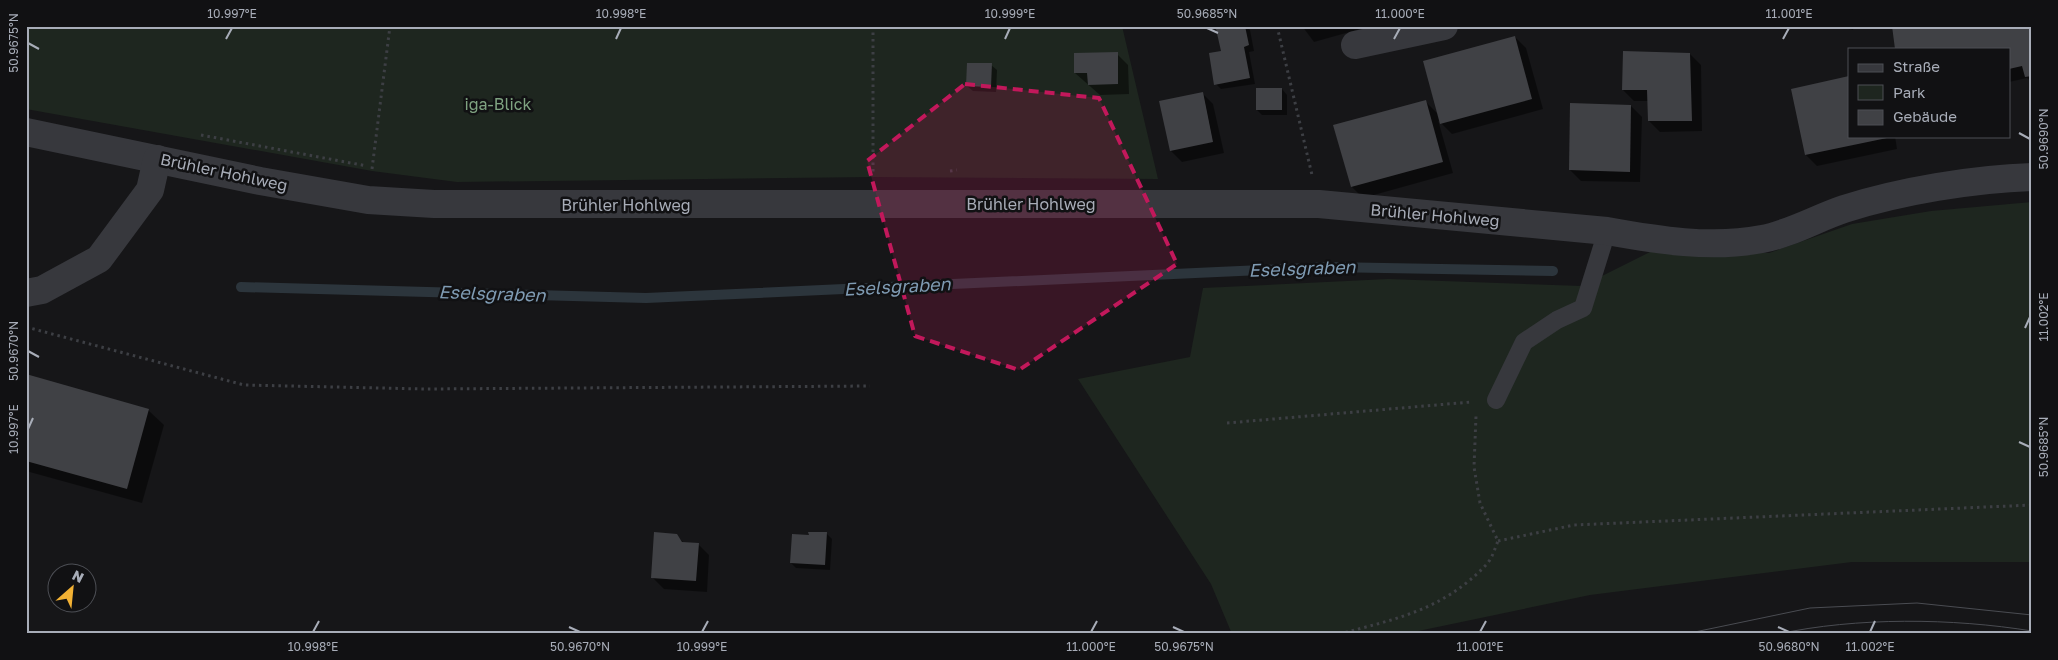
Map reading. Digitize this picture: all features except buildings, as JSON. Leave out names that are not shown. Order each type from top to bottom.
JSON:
[{"type":"street","points":[[1355,45],[1444,26]]},
{"type":"street","name":"Brühler Hohlweg","points":[[26,132],[260,181],[368,200],[479,205],[1319,204],[1607,231],[1650,239],[1713,244],[1763,239],[1845,209],[1926,190],[2032,177]]},
{"type":"street","points":[[26,293],[42,290],[99,259],[150,190],[157,159]]},
{"type":"lane","points":[[1496,400],[1524,342],[1556,320],[1583,308],[1607,231]]},
{"type":"path","points":[[368,200],[390,26]]},
{"type":"path","points":[[873,26],[873,172],[877,204]]},
{"type":"path","points":[[1277,26],[1319,204]]},
{"type":"path","points":[[199,134],[382,168]]},
{"type":"path","points":[[948,171],[957,170]]},
{"type":"path","points":[[863,172],[882,172]]},
{"type":"path","points":[[26,327],[244,385],[425,389],[870,386]]},
{"type":"path","points":[[1227,423],[1496,400]]},
{"type":"path","points":[[1476,401],[1474,467],[1480,503],[1498,541]]},
{"type":"path","points":[[1498,541],[1574,525],[2032,504]]},
{"type":"path","points":[[1339,634],[1409,616],[1445,599],[1487,564],[1498,541]]},
{"type":"highlighted area","points":[[965,84],[1099,98],[1177,264],[1019,370],[915,336],[867,161]]},
{"type":"green space","name":"iga-Blick","points":[[26,26],[1122,26],[1158,179],[873,177],[457,182],[372,171],[26,109]]},
{"type":"green space","points":[[2032,202],[2032,562],[1852,562],[1590,595],[1404,634],[1232,634],[1211,584],[1078,379],[1190,357],[1203,288],[1388,279],[1582,286],[1650,252],[1769,253],[1852,224],[1931,211]]},
{"type":"waterway","name":"Eselsgraben","points":[[241,287],[646,298],[1328,267],[1553,271]]},
{"type":"tram line","points":[[1685,634],[1810,608],[1917,603],[2032,615]]},
{"type":"tram line","points":[[1778,634],[1808,628],[1905,621],[1970,624],[2032,631]]}]
